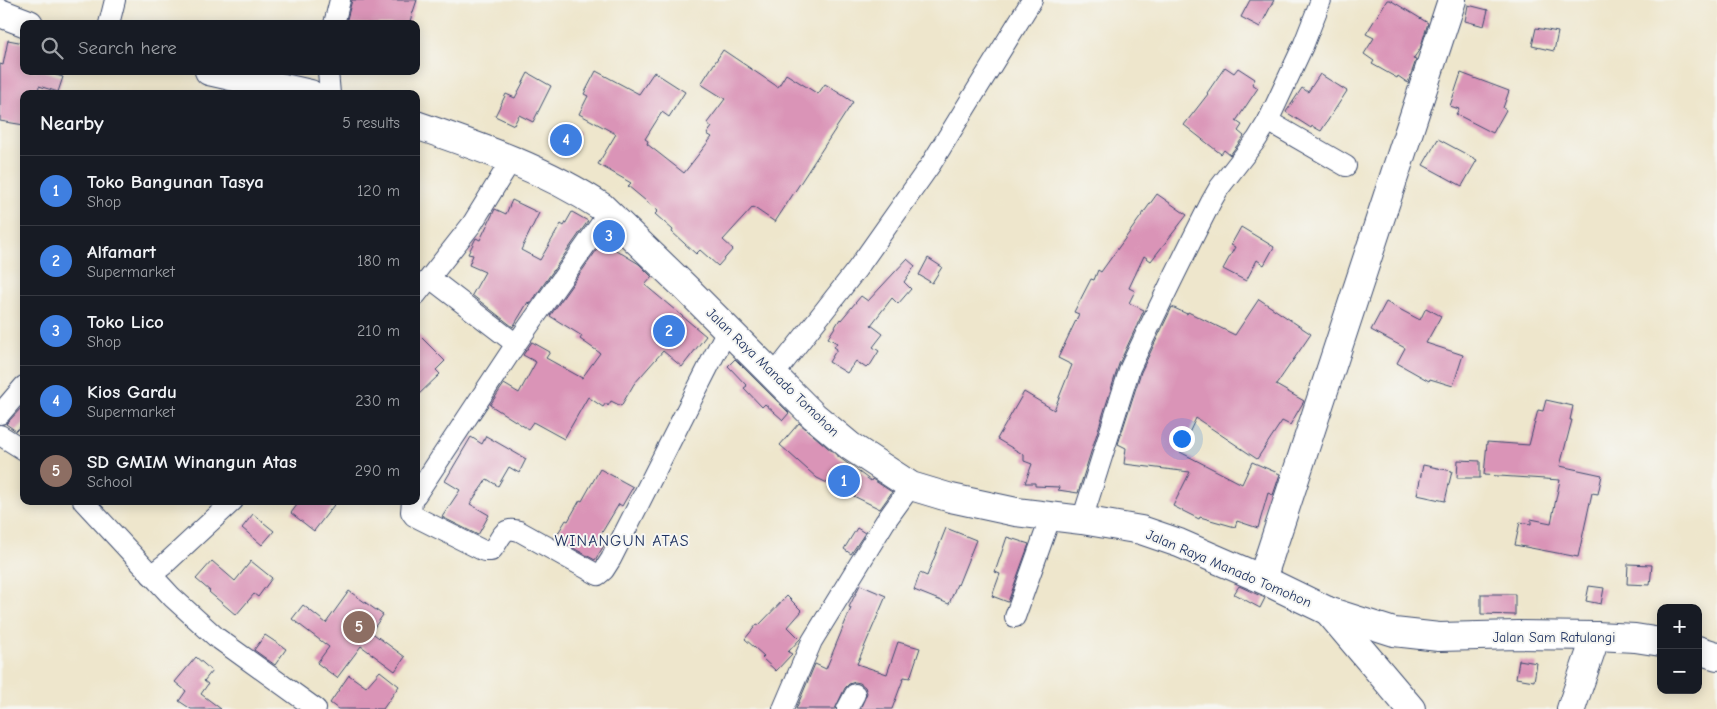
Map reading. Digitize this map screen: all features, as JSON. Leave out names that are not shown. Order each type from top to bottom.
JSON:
[{"type":"main road","points":[[1262,579],[1452,0]]},
{"type":"main road","points":[[0,13],[20,21]]},
{"type":"main road","points":[[222,75],[271,90]]},
{"type":"main road","name":"Jalan Raya Manado Tomohon","points":[[420,125],[512,159],[588,197],[609,212],[814,416],[850,446],[911,486],[951,498],[1016,512],[1082,520],[1140,530],[1179,543],[1262,579],[1328,611],[1394,632],[1418,636],[1448,637]]},
{"type":"main road","points":[[1328,611],[1411,709]]},
{"type":"main road","name":"Jalan Sam Ratulangi","points":[[1448,637],[1518,635],[1596,636],[1657,641]]},
{"type":"main road","points":[[1571,709],[1596,636]]},
{"type":"main road","points":[[1702,651],[1717,656]]},
{"type":"street","points":[[110,20],[115,0]]},
{"type":"street","points":[[335,20],[340,0]]},
{"type":"street","points":[[773,376],[857,269],[932,164],[1032,0]]},
{"type":"street","points":[[1082,520],[1130,368],[1219,188],[1257,139],[1268,121],[1322,0]]},
{"type":"street","points":[[328,75],[330,90]]},
{"type":"street","points":[[1268,121],[1346,166]]},
{"type":"street","points":[[420,290],[472,224],[512,159]]},
{"type":"street","points":[[420,486],[516,344],[609,212]]},
{"type":"street","points":[[430,278],[516,344]]},
{"type":"street","points":[[410,505],[411,512],[414,516],[484,551],[491,551],[506,531],[511,529],[518,531],[598,575],[604,570],[611,559],[727,330]]},
{"type":"street","points":[[0,414],[20,391]]},
{"type":"street","points":[[0,435],[20,448]]},
{"type":"street","points":[[783,709],[812,641],[870,546],[911,486]]},
{"type":"street","points":[[87,505],[172,597],[216,637],[316,709]]},
{"type":"street","points":[[151,575],[229,505]]},
{"type":"street","points":[[1015,617],[1051,516]]},
{"type":"building","points":[[352,0],[417,0],[410,20],[347,20]]},
{"type":"building","points":[[1250,0],[1274,0],[1260,27],[1241,17]]},
{"type":"building","points":[[1387,0],[1428,23],[1420,49],[1413,59],[1416,60],[1408,83],[1398,76],[1397,78],[1372,64],[1374,61],[1364,54],[1374,38],[1366,34]]},
{"type":"building","points":[[1468,5],[1488,10],[1484,26],[1465,21]]},
{"type":"building","points":[[1536,28],[1558,32],[1554,51],[1532,46]]},
{"type":"building","points":[[8,40],[20,42],[20,75],[56,75],[63,77],[59,90],[39,86],[38,90],[20,90],[20,124],[0,121],[0,64],[3,65]]},
{"type":"building","points":[[723,50],[778,87],[786,74],[818,94],[825,84],[853,102],[775,222],[753,207],[723,240],[733,249],[718,266],[700,250],[696,254],[672,232],[673,230],[655,214],[658,211],[628,186],[631,183],[598,164],[616,134],[579,114],[588,96],[584,94],[596,71],[639,94],[654,72],[685,92],[669,117],[662,112],[645,139],[648,141],[647,144],[684,173],[712,137],[707,134],[712,127],[707,123],[725,99],[701,84]]},
{"type":"building","points":[[1225,67],[1234,73],[1238,68],[1255,79],[1252,84],[1258,88],[1236,121],[1242,125],[1238,131],[1244,136],[1230,155],[1224,150],[1221,154],[1184,125],[1208,94]]},
{"type":"building","points":[[528,73],[551,86],[533,122],[519,115],[514,125],[495,116],[506,94],[515,98]]},
{"type":"building","points":[[1461,73],[1509,91],[1503,108],[1506,110],[1493,133],[1456,114],[1459,109],[1450,106]]},
{"type":"building","points":[[1320,74],[1347,91],[1321,131],[1312,126],[1311,128],[1286,112],[1302,88],[1308,92]]},
{"type":"building","points":[[564,124],[580,132],[568,155],[552,147]]},
{"type":"building","points":[[1438,139],[1477,160],[1462,186],[1423,165]]},
{"type":"building","points":[[1157,194],[1187,215],[1151,261],[1144,256],[1129,288],[1135,291],[1129,303],[1144,310],[1119,364],[1078,493],[1058,490],[1059,487],[1035,486],[1035,483],[1025,483],[1032,464],[1024,461],[1024,455],[997,439],[1024,392],[1054,410],[1072,365],[1058,358],[1079,314],[1074,312],[1091,279],[1094,280],[1098,270],[1101,272]]},
{"type":"building","points":[[512,200],[539,213],[521,250],[540,260],[561,224],[564,226],[572,212],[588,221],[530,304],[528,302],[513,327],[472,295],[485,272],[469,265],[473,255],[468,254],[476,238],[480,240],[495,209],[506,214]]},
{"type":"building","points":[[1241,227],[1274,247],[1264,265],[1257,260],[1246,281],[1223,269],[1235,247],[1231,245]]},
{"type":"building","points":[[608,234],[615,241],[611,247],[639,264],[652,277],[645,285],[706,336],[682,367],[663,351],[634,384],[621,406],[611,401],[608,406],[606,403],[603,407],[588,397],[564,439],[533,422],[528,429],[490,405],[504,384],[519,393],[536,362],[523,355],[532,342],[550,352],[546,358],[582,378],[600,353],[580,339],[582,336],[550,316]]},
{"type":"building","points":[[928,258],[942,267],[932,283],[919,275]]},
{"type":"building","points":[[907,259],[915,266],[904,282],[911,289],[898,304],[892,298],[871,325],[883,334],[873,347],[879,351],[869,367],[866,368],[856,361],[847,373],[829,362],[837,349],[834,347],[837,343],[828,338],[840,319],[861,296],[868,301]]},
{"type":"building","points":[[1259,299],[1311,334],[1276,385],[1304,401],[1290,425],[1282,421],[1257,459],[1196,418],[1180,452],[1242,484],[1252,462],[1280,474],[1273,495],[1268,493],[1258,528],[1237,521],[1235,527],[1200,517],[1199,519],[1173,506],[1190,472],[1124,464],[1126,448],[1118,444],[1141,372],[1172,307],[1187,314],[1188,312],[1235,335]]},
{"type":"building","points":[[1386,302],[1420,320],[1426,308],[1441,316],[1426,343],[1463,355],[1453,386],[1430,379],[1429,381],[1397,363],[1405,348],[1371,330]]},
{"type":"building","points":[[420,336],[445,361],[436,370],[440,374],[420,393]]},
{"type":"building","points":[[735,359],[789,413],[783,420],[765,404],[762,407],[744,388],[747,386],[728,366]]},
{"type":"building","points":[[1546,400],[1573,406],[1570,420],[1572,420],[1560,466],[1602,475],[1598,494],[1592,493],[1578,557],[1515,545],[1520,522],[1531,524],[1531,519],[1551,523],[1560,480],[1484,475],[1487,442],[1529,445],[1538,410],[1543,411]]},
{"type":"building","points":[[20,409],[20,427],[16,431],[6,424]]},
{"type":"building","points":[[799,423],[840,458],[871,481],[872,479],[892,492],[880,509],[817,478],[780,445]]},
{"type":"building","points":[[486,436],[526,459],[519,473],[509,467],[498,486],[487,479],[470,504],[489,515],[478,535],[442,517],[460,490],[445,481],[471,437],[482,444]]},
{"type":"building","points":[[1458,460],[1480,461],[1480,478],[1457,478]]},
{"type":"building","points":[[1423,465],[1452,471],[1445,501],[1417,495]]},
{"type":"building","points":[[600,469],[633,487],[622,506],[619,504],[598,539],[605,544],[595,560],[555,538],[566,520],[568,521],[580,500],[582,501]]},
{"type":"building","points":[[297,505],[334,505],[314,531],[291,513]]},
{"type":"building","points":[[253,514],[274,531],[262,545],[242,528]]},
{"type":"building","points":[[857,528],[865,533],[851,554],[844,549]]},
{"type":"building","points":[[946,528],[976,540],[949,604],[914,590],[920,573],[927,576]]},
{"type":"building","points":[[1007,537],[1029,544],[1008,602],[992,596],[1000,574],[995,572]]},
{"type":"building","points":[[212,561],[235,581],[251,561],[272,578],[258,597],[254,594],[236,615],[196,579]]},
{"type":"building","points":[[1628,564],[1652,565],[1650,585],[1627,584]]},
{"type":"building","points":[[860,585],[886,596],[857,664],[887,674],[898,642],[920,648],[910,678],[904,677],[892,709],[860,709],[867,693],[865,687],[855,682],[845,688],[835,709],[796,709],[815,664],[826,669],[851,608],[849,607]]},
{"type":"building","points":[[1239,586],[1265,598],[1260,608],[1234,594]]},
{"type":"building","points":[[1589,586],[1604,588],[1601,604],[1586,601]]},
{"type":"building","points":[[349,591],[383,615],[371,632],[405,657],[395,671],[361,646],[337,678],[317,663],[329,647],[292,619],[303,605],[326,623]]},
{"type":"building","points":[[1481,594],[1515,594],[1515,615],[1481,614]]},
{"type":"building","points":[[787,596],[802,611],[788,627],[800,639],[788,652],[792,654],[776,671],[762,658],[764,656],[745,639],[757,624],[759,625]]},
{"type":"building","points":[[265,635],[286,649],[275,665],[254,650]]},
{"type":"building","points":[[196,657],[212,671],[204,681],[208,684],[201,694],[221,709],[191,709],[179,701],[186,691],[175,682]]},
{"type":"building","points":[[1519,660],[1537,663],[1534,681],[1516,678]]},
{"type":"building","points":[[380,671],[399,686],[383,709],[338,709],[330,703],[349,675],[366,687]]},
{"type":"place","name":"Kios Gardu","points":[[566,140]]},
{"type":"place","name":"Toko Lico","points":[[609,236]]},
{"type":"place","name":"Alfamart","points":[[669,331]]},
{"type":"place","name":"Toko Bangunan Tasya","points":[[844,481]]},
{"type":"place","name":"SD GMIM Winangun Atas","points":[[359,627]]},
{"type":"district","name":"WINANGUN ATAS","points":[[622,540]]}]
